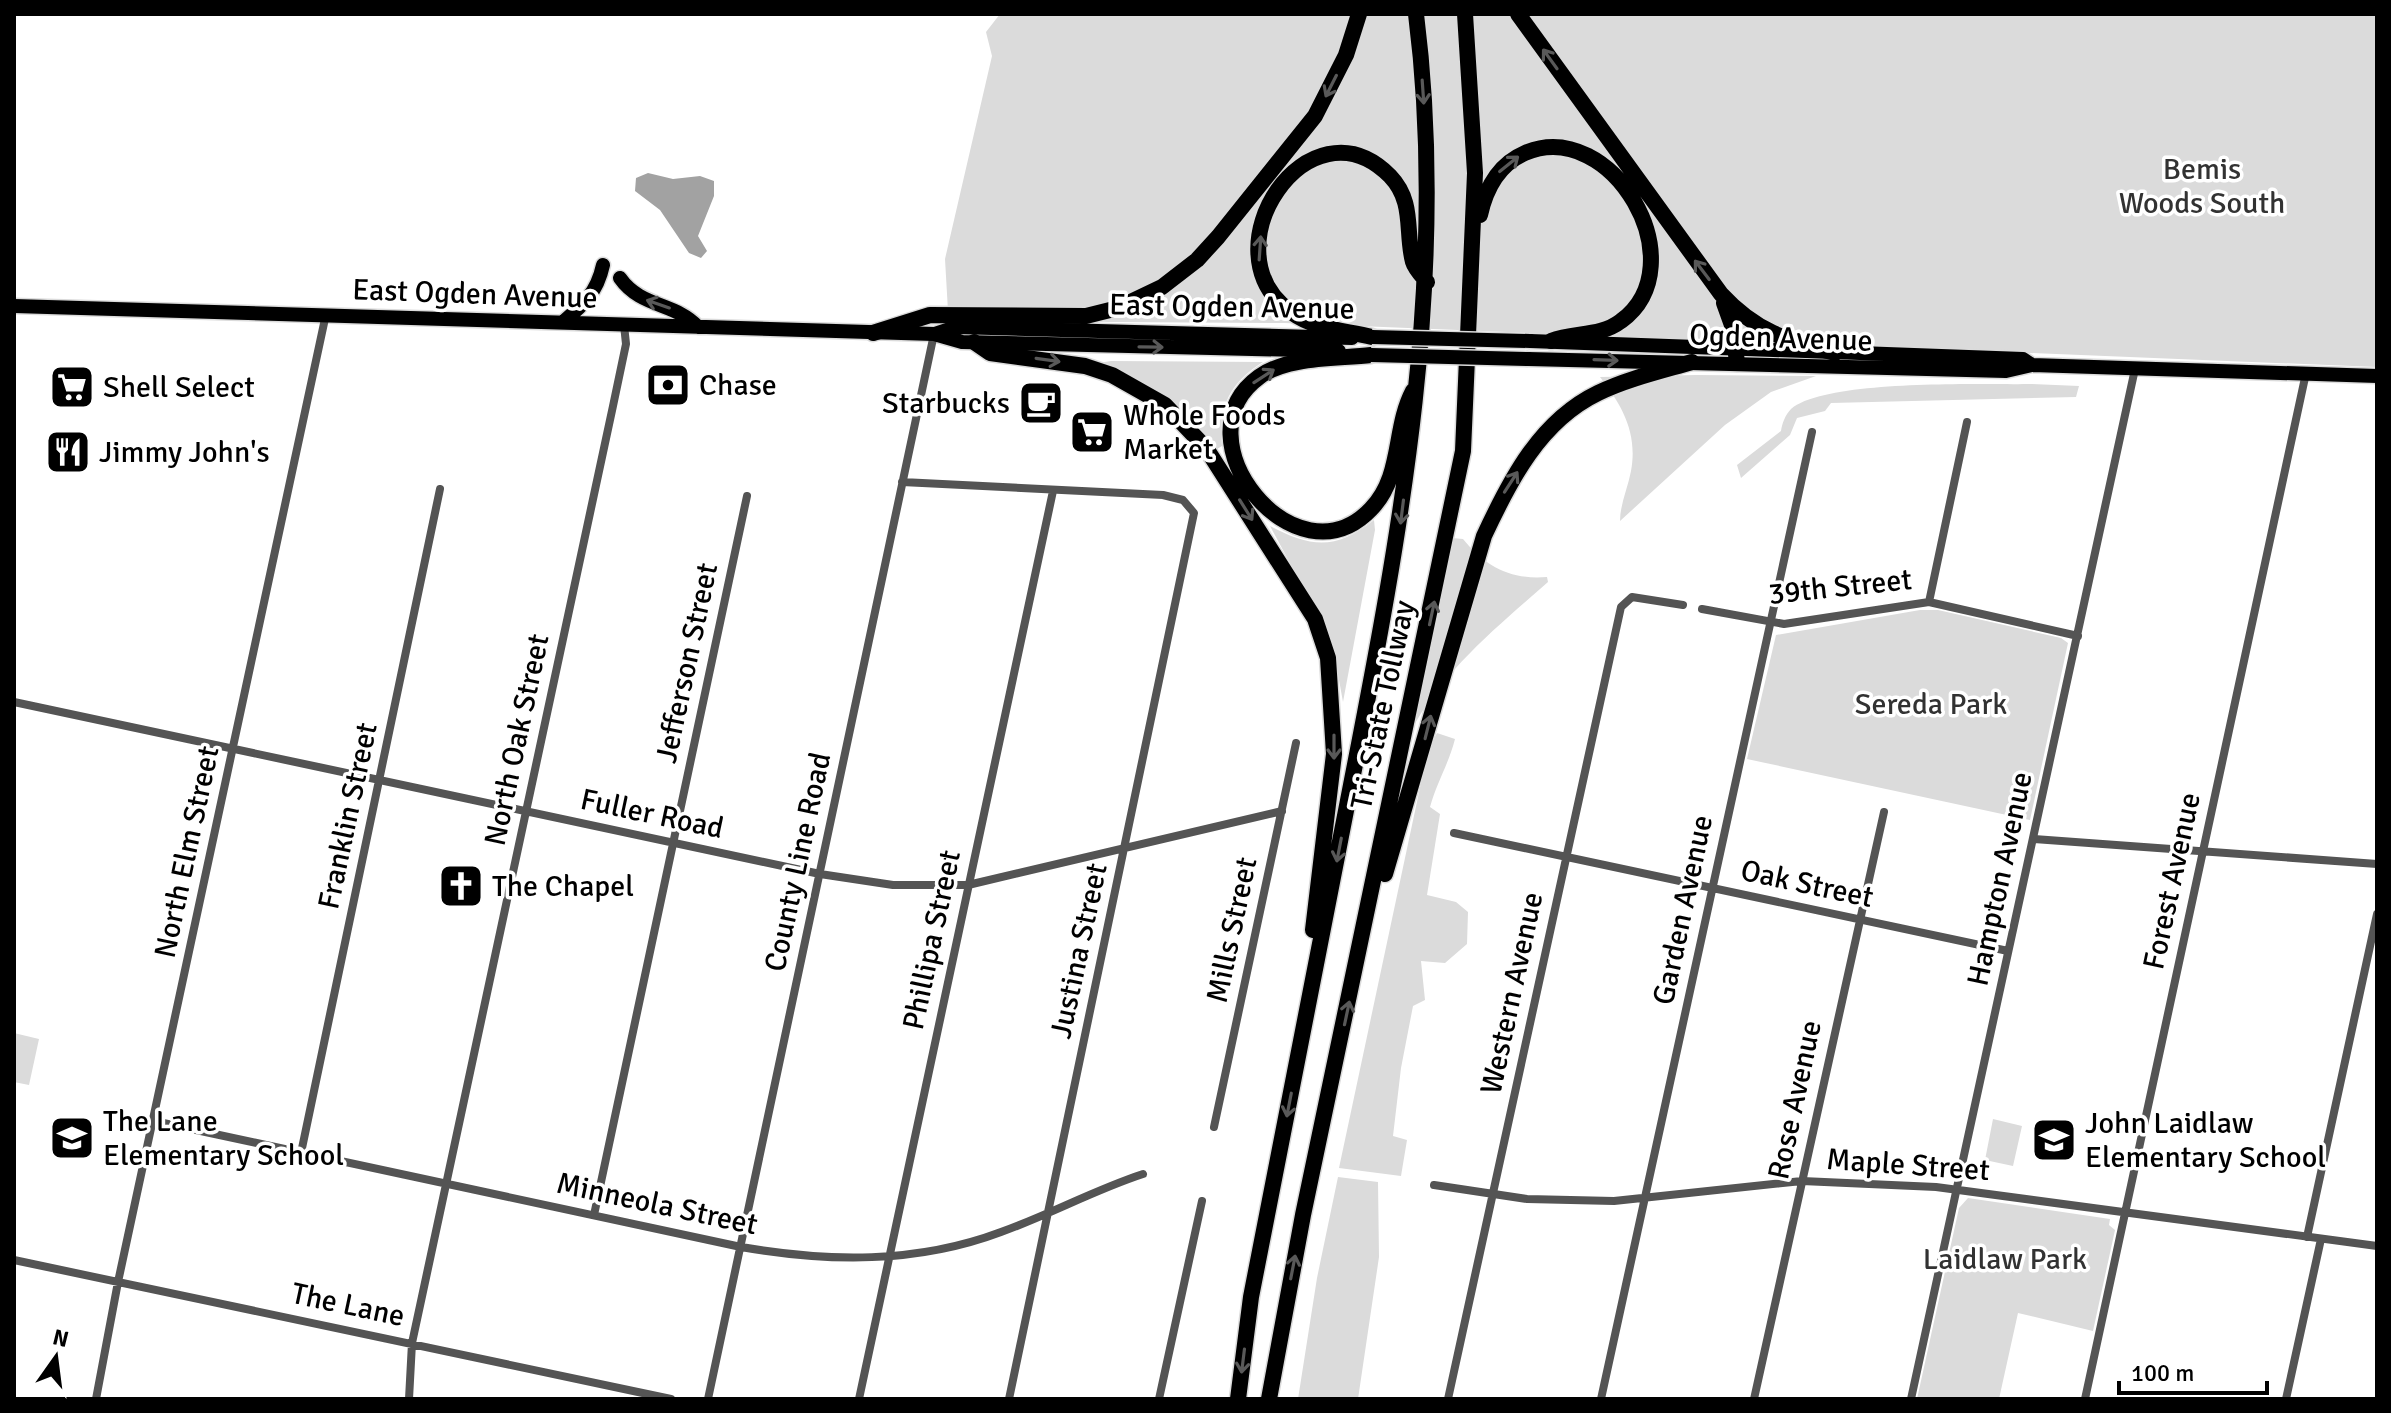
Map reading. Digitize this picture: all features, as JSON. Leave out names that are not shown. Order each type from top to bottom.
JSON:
[{"type":"highway","points":[[873,333],[930,315],[1086,316],[1118,308],[1162,287],[1197,260],[1218,237],[1315,116],[1346,55],[1359,14]]},
{"type":"highway","name":"Tri-State Tollway","points":[[1238,1399],[1251,1297],[1397,550],[1419,379],[1427,282],[1425,122],[1416,14]]},
{"type":"highway","name":"Tri-State Tollway","points":[[1269,1399],[1303,1215],[1364,936],[1463,451],[1475,173],[1465,14]]},
{"type":"highway","points":[[1518,14],[1721,294],[1738,312],[1771,334],[1835,353]]},
{"type":"highway","points":[[1472,288],[1478,219],[1497,174],[1520,154],[1550,146],[1566,147],[1594,157],[1620,183],[1633,202],[1649,242],[1650,276],[1640,302],[1621,321],[1599,333],[1566,336],[1551,341]]},
{"type":"highway","points":[[1372,337],[1308,323],[1277,302],[1266,288],[1258,259],[1261,234],[1271,199],[1286,177],[1312,159],[1338,154],[1381,168],[1392,178],[1405,200],[1411,219],[1413,264],[1427,282]]},
{"type":"highway","points":[[1721,294],[1733,328],[1737,357]]},
{"type":"highway","points":[[974,342],[990,353],[1085,366],[1112,375],[1165,405],[1206,448],[1315,619],[1328,658],[1334,754],[1306,987],[1307,1012]]},
{"type":"highway","points":[[1371,355],[1275,369],[1259,377],[1238,401],[1231,420],[1230,441],[1236,463],[1260,503],[1284,522],[1299,529],[1326,531],[1347,526],[1368,512],[1387,487],[1397,453],[1403,411],[1419,379]]},
{"type":"highway","points":[[1364,936],[1404,817],[1484,536],[1505,490],[1545,432],[1562,416],[1597,393],[1692,362]]},
{"type":"main road","points":[[563,322],[588,301],[599,284],[603,265]]},
{"type":"main road","points":[[620,278],[644,300],[685,313],[698,327]]},
{"type":"main road","name":"East Ogden Avenue","points":[[14,306],[934,334],[974,342],[1528,359]]},
{"type":"main road","name":"East Ogden Avenue","points":[[934,334],[956,327],[1530,341]]},
{"type":"main road","name":"Ogden Avenue","points":[[1530,341],[1737,357],[2006,371],[2032,365],[2377,376]]},
{"type":"main road","name":"Ogden Avenue","points":[[1528,359],[1692,362],[1835,353],[2023,359],[2032,365]]},
{"type":"street","name":"North Elm Street","points":[[96,1399],[118,1282],[326,314]]},
{"type":"street","name":"North Oak Street","points":[[409,1399],[412,1343],[625,347],[624,325]]},
{"type":"street","name":"County Line Road","points":[[708,1399],[934,334]]},
{"type":"street","name":"Hampton Avenue","points":[[1911,1399],[2135,369]]},
{"type":"street","name":"Forest Avenue","points":[[2085,1399],[2306,373]]},
{"type":"street","points":[[1929,602],[1967,422]]},
{"type":"street","name":"Garden Avenue","points":[[1601,1399],[1812,432]]},
{"type":"street","points":[[902,482],[1053,491]]},
{"type":"street","name":"Franklin Street","points":[[301,1153],[440,489]]},
{"type":"street","name":"Justina Street","points":[[1009,1399],[1194,513],[1183,500],[1163,495],[1053,491]]},
{"type":"street","name":"Phillipa Street","points":[[859,1399],[1053,491]]},
{"type":"street","name":"Jefferson Street","points":[[594,1215],[747,496]]},
{"type":"street","name":"Western Avenue","points":[[1448,1399],[1621,607],[1627,598],[1683,605]]},
{"type":"street","name":"39th Street","points":[[1702,609],[1772,623],[1929,602],[2078,636]]},
{"type":"street","name":"Fuller Road","points":[[14,702],[820,874],[893,885],[968,885],[1282,811]]},
{"type":"street","name":"Mills Street","points":[[1214,1127],[1296,743]]},
{"type":"street","name":"Rose Avenue","points":[[1754,1399],[1884,812]]},
{"type":"street","name":"Oak Street","points":[[1454,833],[2008,951]]},
{"type":"street","points":[[2034,839],[2377,864]]},
{"type":"street","points":[[2307,1237],[2377,914]]},
{"type":"street","name":"Minneola Street","points":[[154,1121],[741,1247],[823,1259],[889,1257],[963,1244],[1048,1214],[1143,1174]]},
{"type":"street","name":"Maple Street","points":[[1434,1185],[1527,1199],[1645,1201],[1802,1181],[1957,1190],[2377,1246]]},
{"type":"street","points":[[1159,1399],[1202,1201]]},
{"type":"street","points":[[2286,1399],[2321,1239]]},
{"type":"street","name":"The Lane","points":[[14,1260],[671,1399]]},
{"type":"green space","name":"Bemis Woods South","points":[[1000,14],[2377,14],[2377,367],[1284,323],[1107,322],[948,311],[945,259],[992,56],[986,32]]},
{"type":"green space","points":[[1263,362],[1242,379],[1228,398],[1222,420],[1222,446],[1217,449],[1191,420],[1164,397],[1135,379],[1099,363]]},
{"type":"green space","points":[[1816,376],[1771,392],[1725,425],[1620,521],[1631,471],[1632,444],[1621,409],[1600,377]]},
{"type":"green space","points":[[2032,384],[2079,386],[2076,397],[1831,403],[1825,411],[1797,418],[1790,435],[1741,478],[1737,465],[1781,431],[1791,409],[1810,399],[1870,388]]},
{"type":"green space","points":[[1374,520],[1375,530],[1343,702],[1332,641],[1270,526],[1299,539],[1324,542],[1348,537]]},
{"type":"green space","points":[[1452,538],[1463,539],[1500,570],[1522,576],[1547,577],[1548,582],[1454,670],[1410,733]]},
{"type":"green space","name":"Sereda Park","points":[[1920,610],[1938,610],[2061,638],[2068,643],[2030,820],[1747,759],[1776,635]]},
{"type":"green space","points":[[1437,733],[1455,739],[1430,807],[1440,814],[1427,895],[1456,902],[1468,912],[1467,944],[1445,963],[1421,961],[1425,1000],[1413,1006],[1401,1068],[1393,1136],[1407,1140],[1401,1176],[1339,1168],[1428,750]]},
{"type":"green space","points":[[14,1033],[39,1039],[29,1085],[14,1082]]},
{"type":"green space","points":[[1993,1119],[2022,1126],[2013,1166],[1985,1160]]},
{"type":"green space","points":[[1338,1177],[1378,1182],[1379,1257],[1358,1399],[1298,1399],[1317,1278]]},
{"type":"green space","name":"Laidlaw Park","points":[[1968,1198],[2110,1219],[2109,1225],[2115,1230],[2093,1331],[2018,1313],[1999,1399],[1917,1399],[1959,1208]]},
{"type":"shaded area","points":[[648,173],[673,179],[700,176],[714,181],[714,196],[698,236],[707,251],[701,258],[689,253],[660,210],[635,191],[636,178]]},
{"type":"place","name":"Chase","points":[[668,385]]},
{"type":"place","name":"Shell Select","points":[[72,387]]},
{"type":"place","name":"Starbucks","points":[[1041,403]]},
{"type":"place","name":"Whole Foods Market","points":[[1092,432]]},
{"type":"place","name":"Jimmy John's","points":[[68,452]]},
{"type":"place","name":"The Chapel","points":[[461,886]]},
{"type":"place","name":"The Lane Elementary School","points":[[72,1138]]},
{"type":"place","name":"John Laidlaw Elementary School","points":[[2054,1140]]}]
